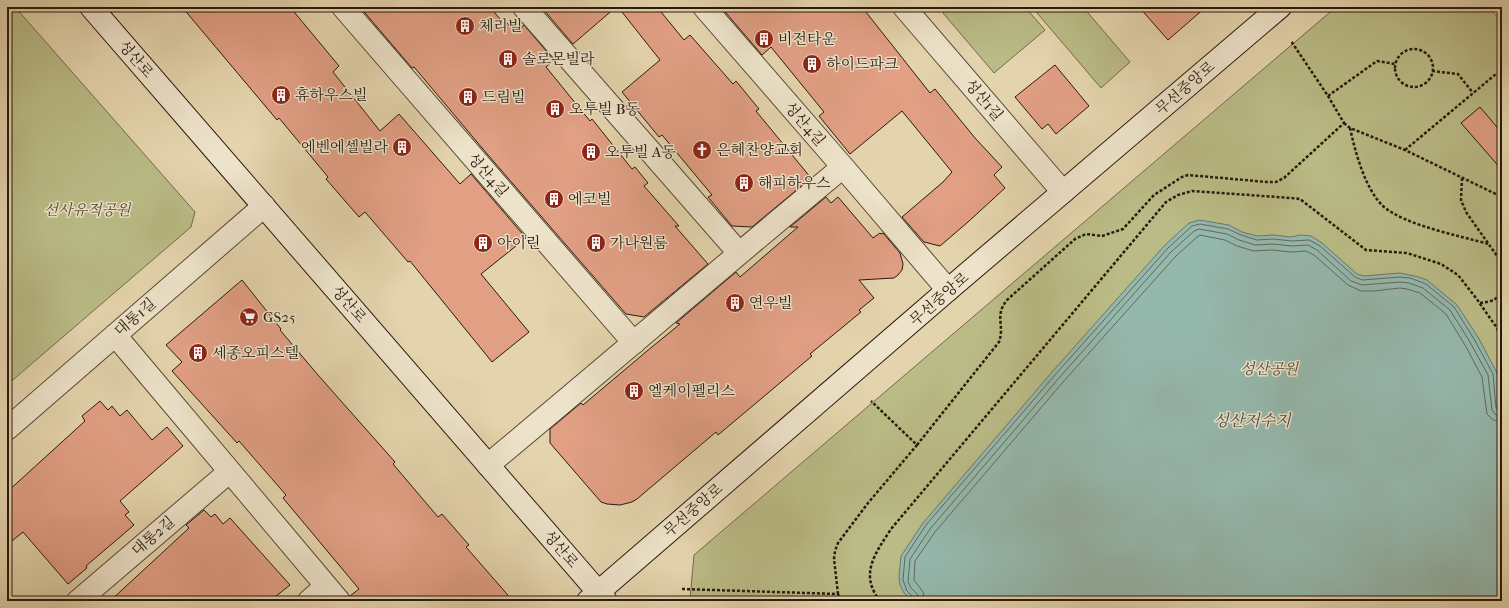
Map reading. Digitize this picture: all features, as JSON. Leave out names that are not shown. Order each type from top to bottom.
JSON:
[{"type":"street","name":"성산로","points":[[91,7],[488,464],[598,598]]},
{"type":"street","name":"성산4길","points":[[343,7],[634,343]]},
{"type":"street","points":[[524,7],[738,253]]},
{"type":"street","name":"성산4길","points":[[704,7],[948,290]]},
{"type":"street","name":"성산1길","points":[[904,7],[1063,192]]},
{"type":"street","name":"무선중앙로","points":[[598,598],[948,290],[1280,7]]},
{"type":"street","points":[[488,464],[634,343],[738,253],[843,167]]},
{"type":"street","name":"대통1길","points":[[7,429],[264,206]]},
{"type":"street","points":[[115,336],[332,594],[309,601]]},
{"type":"street","name":"대통2길","points":[[78,601],[229,472]]},
{"type":"path","points":[[1291,41],[1328,96],[1344,123],[1350,128],[1405,150],[1502,197]]},
{"type":"path","points":[[1410,50],[1422,51],[1426,54],[1432,65],[1432,71],[1430,77],[1422,85],[1409,86],[1403,84],[1398,79],[1395,74],[1395,64],[1399,56],[1404,52],[1410,50]]},
{"type":"path","points":[[1328,96],[1377,61],[1395,64]]},
{"type":"path","points":[[1405,150],[1502,69]]},
{"type":"path","points":[[1432,71],[1458,74],[1473,93]]},
{"type":"path","points":[[841,601],[838,594],[834,559],[838,543],[868,502],[999,342],[1002,335],[1000,314],[1002,306],[1007,300],[1075,239],[1086,234],[1102,236],[1123,229],[1154,195],[1182,177],[1188,175],[1276,182],[1284,178],[1344,123]]},
{"type":"path","points":[[1350,128],[1354,145],[1367,180],[1377,199],[1383,205],[1392,212],[1411,222],[1489,244]]},
{"type":"path","points":[[1462,177],[1461,200],[1466,212],[1502,263]]},
{"type":"path","points":[[880,601],[873,590],[869,573],[874,556],[891,529],[1166,202],[1178,195],[1192,191],[1300,199],[1366,250],[1408,253],[1442,264],[1458,275],[1497,328],[1502,343]]},
{"type":"path","points":[[1480,303],[1492,301],[1498,298],[1502,288]]},
{"type":"path","points":[[871,401],[916,445]]},
{"type":"path","points":[[682,589],[838,594]]},
{"type":"green space","name":"선사유적공원","points":[[7,7],[15,7],[195,212],[191,227],[7,385]]},
{"type":"green space","points":[[949,7],[1025,7],[1045,30],[994,73],[943,13]]},
{"type":"green space","points":[[1032,7],[1083,7],[1130,62],[1101,88]]},
{"type":"green space","name":"성산공원","points":[[1336,7],[1489,7],[1502,23],[1502,601],[692,601],[690,599],[694,555]]},
{"type":"water","name":"성산저수지","points":[[1199,220],[1229,225],[1242,232],[1257,236],[1311,236],[1322,243],[1357,274],[1364,276],[1400,273],[1419,277],[1427,280],[1457,305],[1478,337],[1497,373],[1500,395],[1502,443],[1500,488],[1502,501],[1502,601],[912,601],[904,593],[900,585],[899,576],[901,556],[923,523],[1052,372],[1165,245],[1189,223]]},
{"type":"building","points":[[182,7],[290,7],[339,66],[333,72],[380,131],[399,114],[460,184],[471,174],[526,238],[481,274],[529,332],[492,362],[410,261],[408,262],[365,212],[359,217],[326,179],[328,177],[279,118],[277,120]]},
{"type":"building","points":[[360,7],[490,7],[505,25],[507,23],[515,33],[524,25],[554,60],[546,67],[590,121],[592,119],[632,169],[635,167],[648,183],[644,186],[679,226],[675,226],[708,264],[644,317],[626,314],[414,67],[412,68]]},
{"type":"building","points":[[546,7],[616,7],[573,44],[543,9]]},
{"type":"building","points":[[618,7],[657,7],[684,40],[690,35],[733,84],[736,81],[759,109],[756,111],[811,178],[752,227],[732,226],[708,197],[712,195],[662,135],[659,137],[622,92],[660,60]]},
{"type":"building","points":[[721,7],[862,7],[930,93],[935,89],[975,138],[1002,167],[994,175],[1005,188],[940,246],[924,242],[902,217],[943,182],[952,172],[902,111],[850,154],[819,116],[824,112],[771,47],[762,55]]},
{"type":"building","points":[[1139,7],[1206,7],[1168,40]]},
{"type":"building","points":[[1055,65],[1089,106],[1056,134],[1048,124],[1042,129],[1015,97]]},
{"type":"building","points":[[1480,107],[1502,133],[1502,170],[1461,123]]},
{"type":"building","points":[[826,197],[831,203],[838,197],[873,238],[880,233],[883,233],[900,253],[903,264],[902,270],[894,278],[859,280],[874,298],[859,310],[861,312],[810,354],[812,356],[718,435],[716,432],[637,499],[620,505],[601,502],[550,443],[550,429],[581,403],[583,405],[680,324],[676,323],[736,272],[740,277],[798,227],[790,227]]},
{"type":"building","points":[[242,280],[281,329],[280,330],[395,462],[393,464],[438,517],[442,514],[469,545],[466,547],[513,601],[351,601],[350,596],[359,589],[283,498],[286,495],[239,441],[237,443],[172,371],[182,362],[166,345]]},
{"type":"building","points":[[100,401],[108,410],[112,406],[120,416],[127,410],[152,440],[167,427],[183,446],[120,501],[129,512],[125,515],[134,525],[86,566],[87,568],[68,584],[23,532],[7,545],[7,492],[85,421],[82,416]]},
{"type":"building","points":[[204,510],[211,517],[215,514],[223,524],[230,518],[290,585],[270,601],[110,601],[189,528],[186,525]]},
{"type":"place","name":"체리빌","points":[[465,26]]},
{"type":"place","name":"비전타운","points":[[764,39]]},
{"type":"place","name":"솔로몬빌라","points":[[508,59]]},
{"type":"place","name":"하이드파크","points":[[812,64]]},
{"type":"place","name":"휴하우스빌","points":[[281,95]]},
{"type":"place","name":"드림빌","points":[[468,97]]},
{"type":"place","name":"오투빌 B동","points":[[555,109]]},
{"type":"place","name":"에벤에셀빌라","points":[[402,147]]},
{"type":"place","name":"은혜찬양교회","points":[[702,150]]},
{"type":"place","name":"오투빌 A동","points":[[591,152]]},
{"type":"place","name":"해피하우스","points":[[744,183]]},
{"type":"place","name":"에코빌","points":[[554,199]]},
{"type":"place","name":"아이린","points":[[483,243]]},
{"type":"place","name":"가나원룸","points":[[596,243]]},
{"type":"place","name":"연우빌","points":[[735,303]]},
{"type":"place","name":"GS25","points":[[249,317]]},
{"type":"place","name":"세종오피스텔","points":[[198,353]]},
{"type":"place","name":"엘케이펠리스","points":[[634,391]]}]
